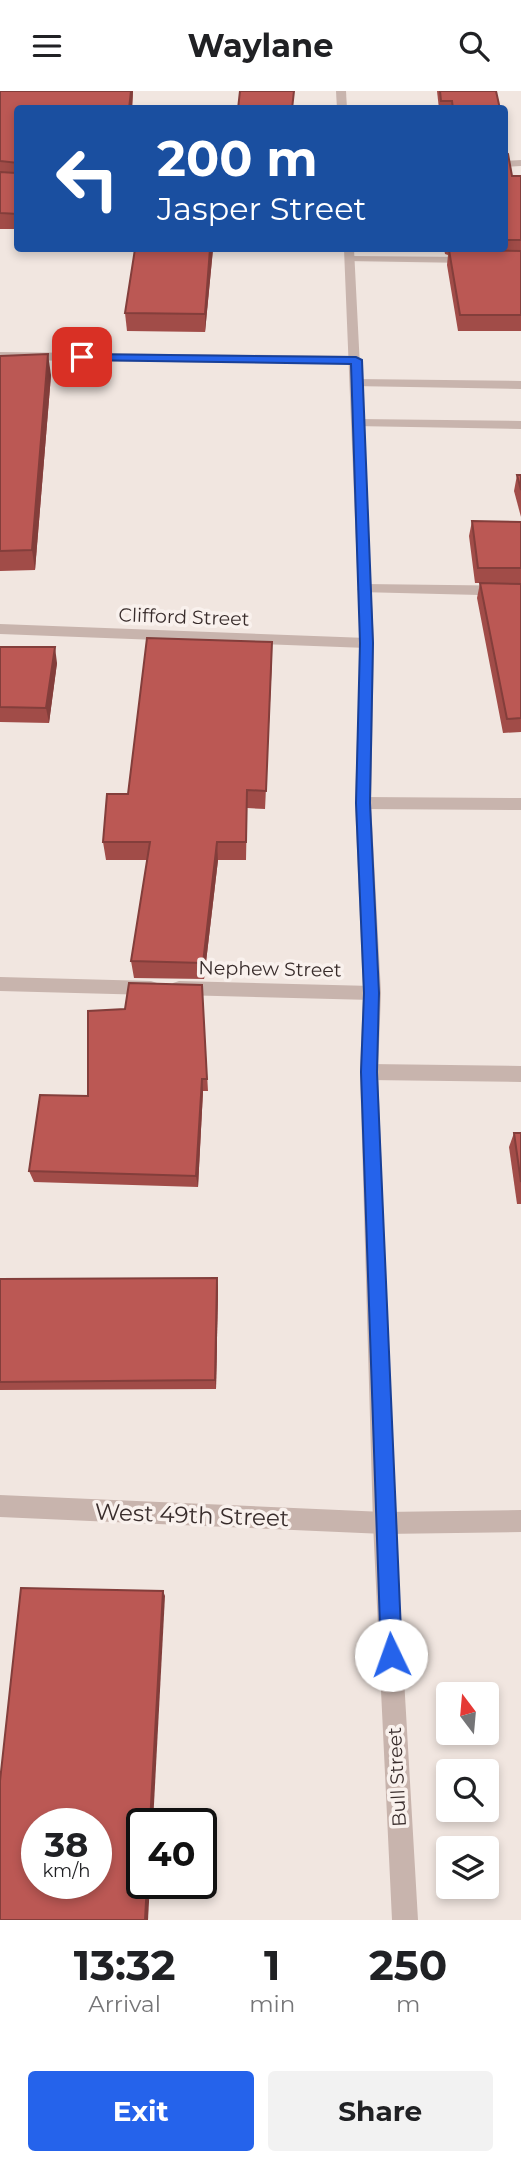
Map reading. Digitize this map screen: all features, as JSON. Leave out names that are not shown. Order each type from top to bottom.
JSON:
[{"type":"street","points":[[349,253],[481,260]]},
{"type":"street","name":"Bull Street","points":[[349,253],[367,643],[363,803],[372,993],[369,1072],[384,1523],[405,1920]]},
{"type":"street","points":[[0,356],[356,360]]},
{"type":"street","points":[[356,383],[521,385]]},
{"type":"street","points":[[358,423],[521,425]]},
{"type":"street","points":[[364,589],[521,591]]},
{"type":"street","name":"Clifford Street","points":[[0,629],[367,643]]},
{"type":"street","points":[[363,803],[521,804]]},
{"type":"street","name":"Nephew Street","points":[[0,984],[372,993]]},
{"type":"street","points":[[369,1072],[521,1074]]},
{"type":"street","name":"West 49th Street","points":[[0,1506],[384,1523],[521,1521]]},
{"type":"building","points":[[0,91],[131,91],[129,105],[14,105],[14,163],[0,161]]},
{"type":"building","points":[[240,91],[294,91],[292,105],[238,105]]},
{"type":"building","points":[[440,91],[496,91],[499,105],[452,105],[452,101],[441,101]]},
{"type":"building","points":[[508,154],[512,176],[521,176],[521,240],[508,240]]},
{"type":"building","points":[[0,172],[14,173],[14,214],[0,213]]},
{"type":"building","points":[[521,251],[521,315],[460,315],[449,252]]},
{"type":"building","points":[[135,252],[210,252],[205,314],[125,313]]},
{"type":"building","points":[[48,354],[32,550],[0,551],[0,356]]},
{"type":"building","points":[[472,521],[521,522],[521,568],[478,568]]},
{"type":"building","points":[[480,583],[521,584],[521,718],[507,719]]},
{"type":"building","points":[[147,638],[272,642],[266,791],[247,790],[246,842],[217,842],[203,963],[131,961],[150,842],[103,842],[107,794],[128,794]]},
{"type":"building","points":[[0,647],[55,647],[46,708],[0,707]]},
{"type":"building","points":[[129,983],[202,985],[207,1079],[202,1079],[196,1176],[29,1171],[40,1095],[88,1096],[88,1011],[125,1009]]},
{"type":"building","points":[[514,1133],[521,1133],[521,1182]]},
{"type":"building","points":[[217,1278],[215,1380],[0,1382],[0,1279]]},
{"type":"building","points":[[21,1588],[163,1591],[151,1808],[126,1808],[126,1899],[146,1899],[145,1920],[0,1920],[0,1781]]},
{"type":"route","points":[[82,357],[356,360],[367,643],[363,803],[372,993],[369,1072],[391,1655]]}]
